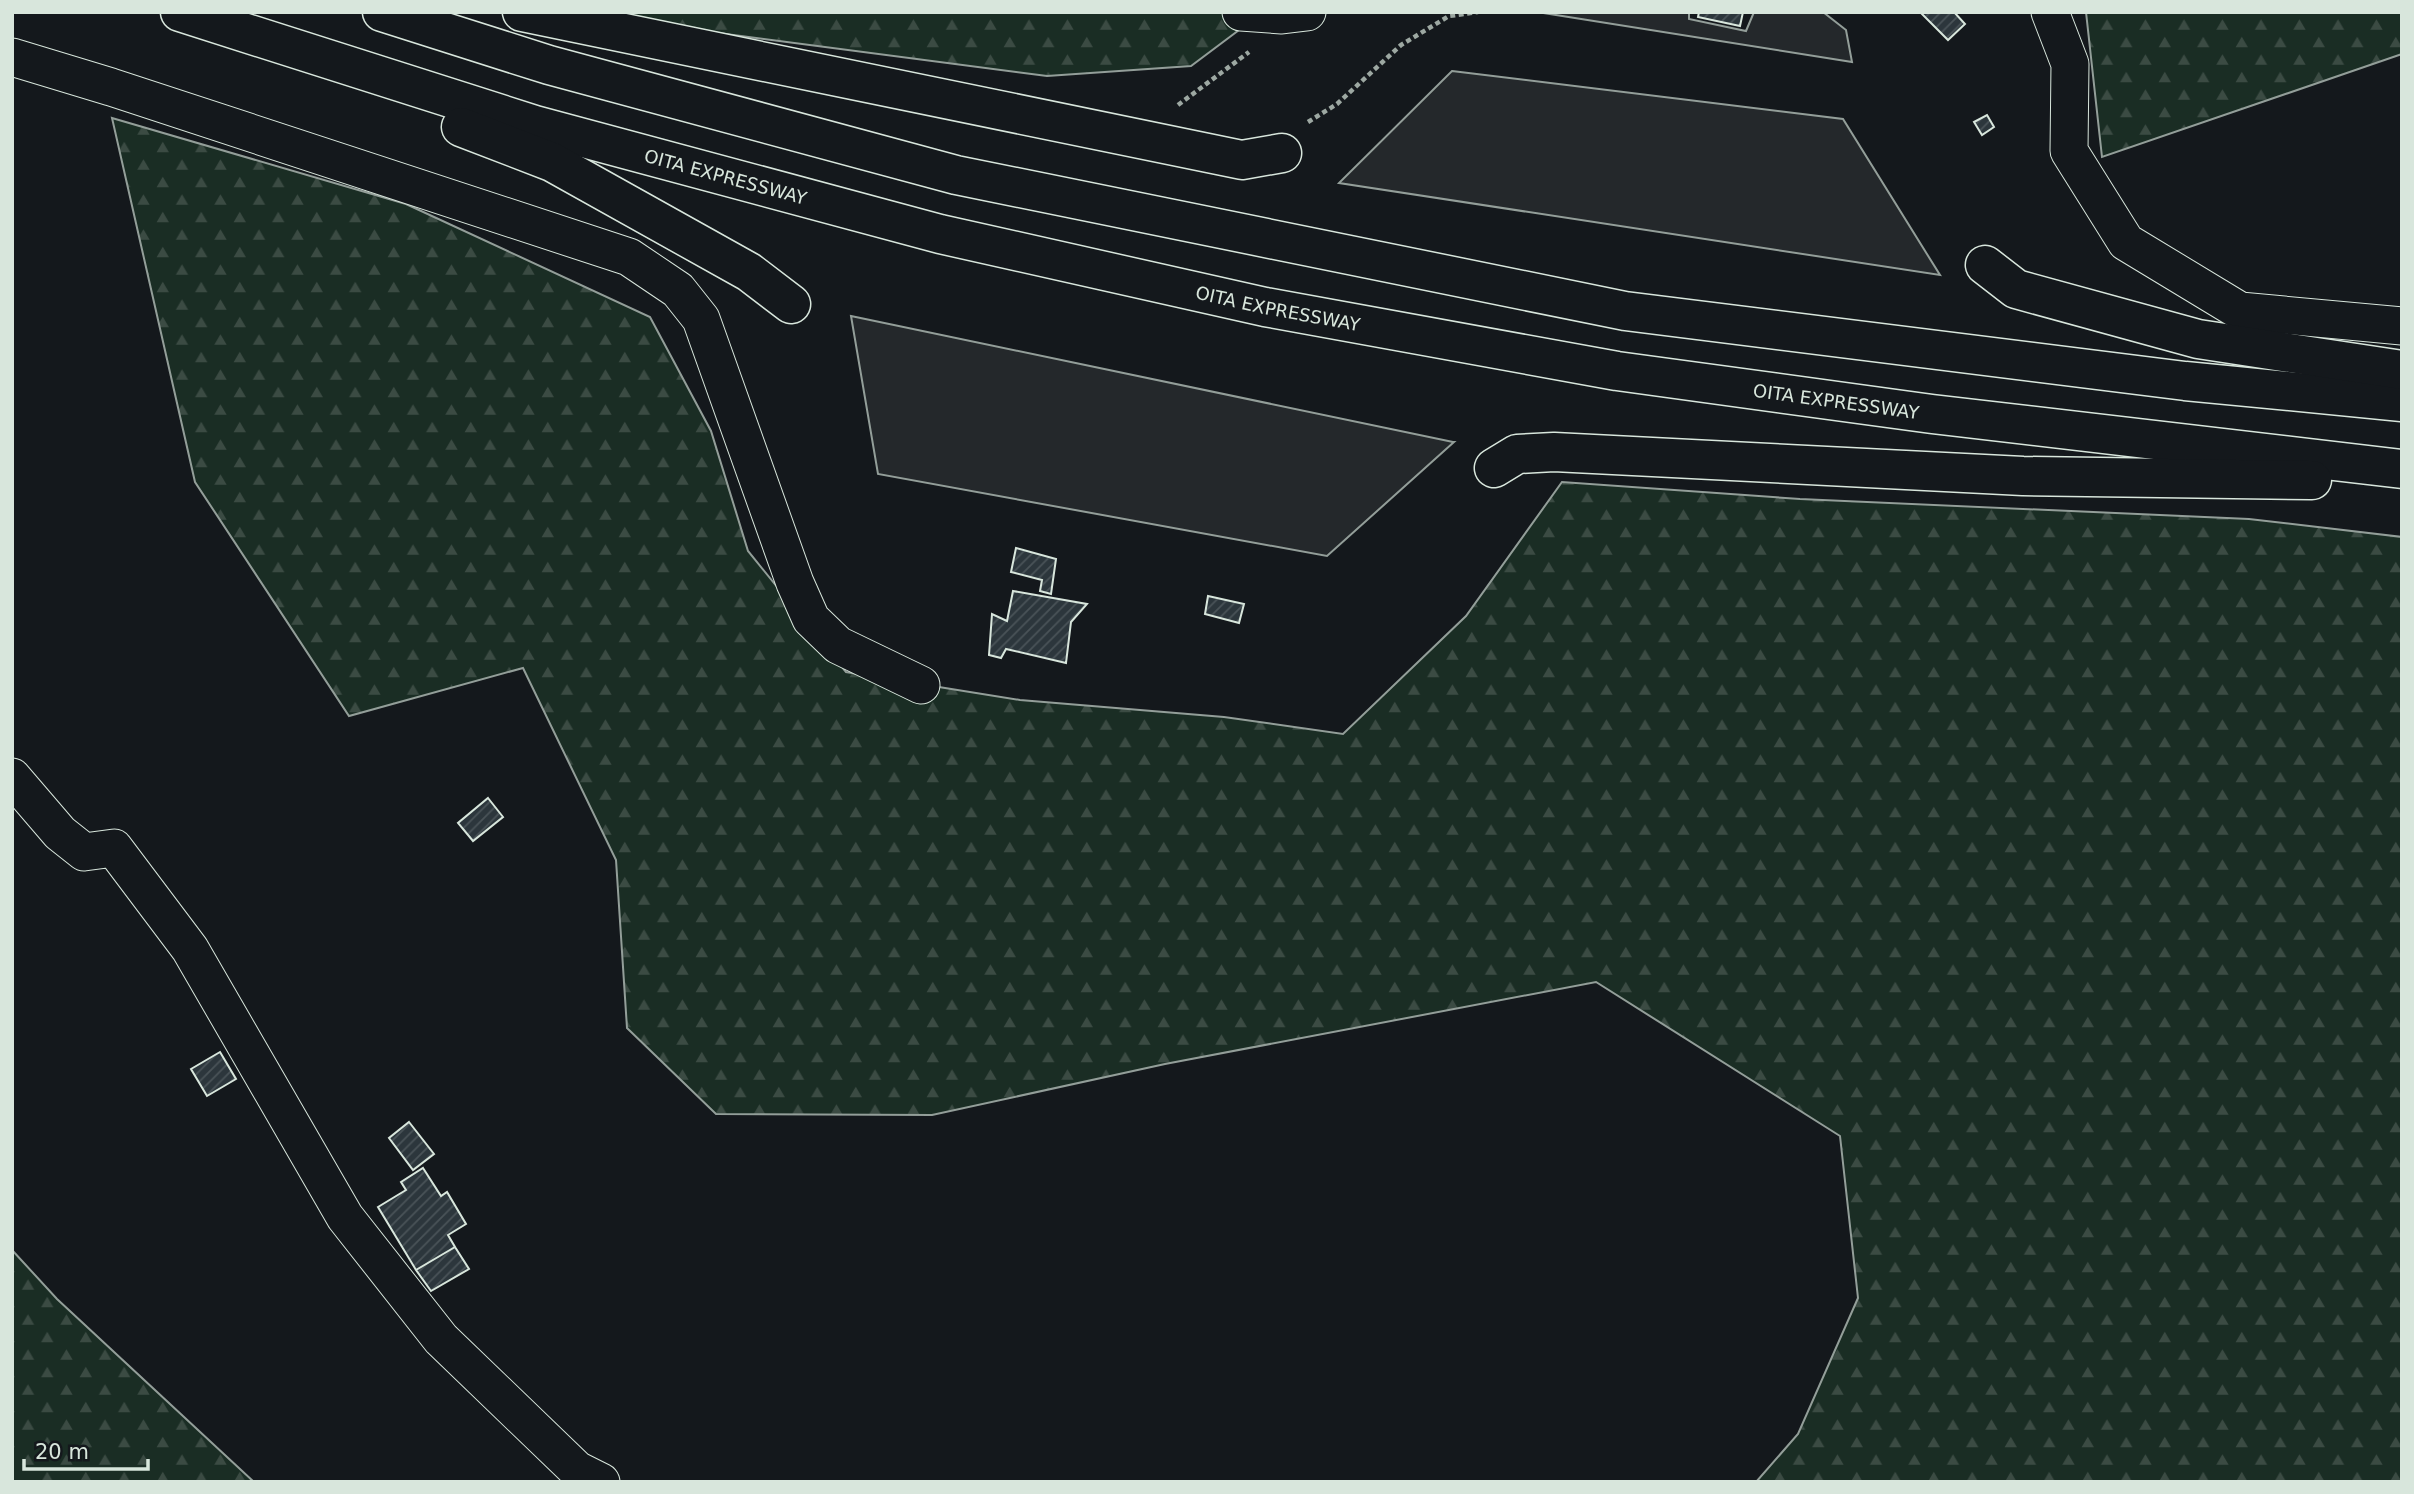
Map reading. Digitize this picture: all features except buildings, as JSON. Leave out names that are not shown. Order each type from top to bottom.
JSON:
[{"type":"highway","points":[[164,12],[552,162],[748,272],[791,304]]},
{"type":"highway","name":"OITA EXPRESSWAY","points":[[180,12],[576,136],[940,234],[1265,306],[1617,371],[1932,414],[2402,469]]},
{"type":"highway","points":[[382,12],[549,65],[956,175],[1625,311],[2185,381],[2402,402]]},
{"type":"highway","points":[[522,12],[1242,160],[1292,139]]},
{"type":"highway","points":[[1985,265],[2016,289],[2198,339],[2402,370]]},
{"type":"highway","points":[[1494,468],[1517,454],[1554,452],[2023,476],[2402,481]]},
{"type":"street","points":[[1241,12],[1282,15],[1307,12]]},
{"type":"street","points":[[2050,12],[2070,64],[2068,152],[2126,242],[2240,312],[2402,326]]},
{"type":"street","points":[[12,57],[629,257],[678,290],[701,319],[795,583],[811,619],[838,645],[921,685]]},
{"type":"street","points":[[12,777],[60,832],[84,852],[114,848],[190,949],[345,1217],[441,1339],[577,1469],[601,1482]]},
{"type":"path","points":[[1292,139],[1337,104],[1401,45],[1449,16],[1478,12]]},
{"type":"path","points":[[1171,110],[1255,48]]},
{"type":"green space","points":[[608,12],[1263,12],[1191,66],[1047,76],[634,22]]},
{"type":"green space","points":[[2086,12],[2402,12],[2402,54],[2102,157]]},
{"type":"green space","points":[[112,118],[406,204],[650,317],[711,431],[748,551],[846,672],[1020,700],[1224,717],[1343,734],[1466,616],[1562,482],[1800,499],[2249,519],[2402,537],[2402,1482],[1756,1482],[1798,1434],[1858,1298],[1840,1136],[1596,982],[1165,1064],[932,1115],[716,1114],[627,1028],[616,860],[523,668],[349,716],[195,482]]},
{"type":"green space","points":[[12,1250],[57,1299],[254,1482],[12,1482]]},
{"type":"shaded area","points":[[1537,12],[1689,12],[1689,19],[1746,31],[1754,12],[1823,12],[1846,30],[1852,62]]},
{"type":"shaded area","points":[[1452,71],[1843,119],[1940,275],[1339,183]]},
{"type":"shaded area","points":[[851,316],[1454,442],[1327,556],[878,474]]}]
